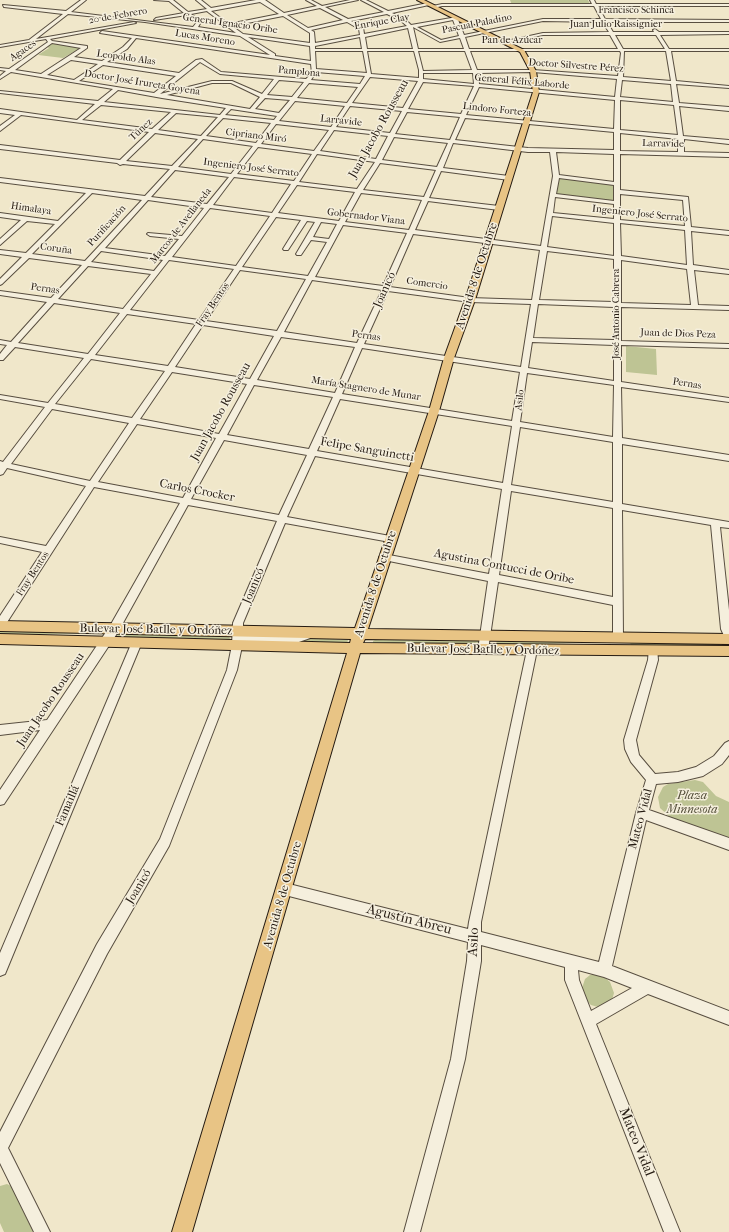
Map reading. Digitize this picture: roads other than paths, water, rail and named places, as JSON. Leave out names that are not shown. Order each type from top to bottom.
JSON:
[{"type":"main road","points":[[420,0],[521,50]]},
{"type":"main road","name":"Avenida 8 de Octubre","points":[[182,1232],[355,648],[390,538],[434,411],[449,358],[470,300],[536,92],[533,71],[526,56],[521,50]]},
{"type":"main road","name":"Bulevar José Batlle y Ordóñez","points":[[0,625],[114,629],[355,648],[729,651]]},
{"type":"main road","points":[[21,640],[36,635],[102,636],[114,629]]},
{"type":"main road","name":"Bulevar José Batlle y Ordóñez","points":[[0,639],[137,642],[312,633],[729,639]]},
{"type":"main road","points":[[536,650],[557,645],[612,644],[617,643],[618,637]]},
{"type":"street","points":[[30,41],[84,0]]},
{"type":"street","points":[[156,0],[170,0],[188,13],[200,23],[194,28]]},
{"type":"street","points":[[198,0],[241,34],[278,58]]},
{"type":"street","points":[[261,0],[312,32],[314,70]]},
{"type":"street","name":"20 de Febrero","points":[[0,45],[261,0]]},
{"type":"street","points":[[308,0],[360,28],[368,75]]},
{"type":"street","points":[[229,25],[356,0]]},
{"type":"street","points":[[363,0],[388,12],[411,27]]},
{"type":"street","points":[[636,0],[642,10]]},
{"type":"street","points":[[684,0],[692,10]]},
{"type":"street","points":[[594,3],[621,50]]},
{"type":"street","points":[[308,29],[388,12],[431,5],[515,5],[558,13],[594,3],[639,5],[729,5]]},
{"type":"street","points":[[2,4],[67,13],[145,21]]},
{"type":"street","points":[[515,5],[518,12]]},
{"type":"street","points":[[558,13],[571,39]]},
{"type":"street","name":"Francisco Schinca","points":[[543,20],[558,13],[604,20],[729,21]]},
{"type":"street","points":[[645,15],[669,52],[677,105],[682,154]]},
{"type":"street","points":[[696,15],[700,21]]},
{"type":"street","points":[[455,18],[475,71],[477,86]]},
{"type":"street","name":"Enrique Clay","points":[[313,47],[362,35],[455,18]]},
{"type":"street","name":"Pascual Paladino","points":[[411,27],[440,41],[543,20]]},
{"type":"street","name":"General Ignacio Oribe","points":[[145,21],[241,34],[313,47]]},
{"type":"street","name":"Juan Jacobo Rousseau","points":[[0,800],[114,629],[342,224],[359,191],[378,161],[406,110],[421,80],[421,72],[411,27]]},
{"type":"street","name":"Lucas Moreno","points":[[94,30],[313,63]]},
{"type":"street","points":[[206,34],[212,30]]},
{"type":"street","name":"Juan Julio Raissignier","points":[[504,42],[536,35],[729,33]]},
{"type":"street","points":[[74,82],[125,48],[135,36]]},
{"type":"street","name":"Agaces","points":[[0,78],[51,42],[47,38]]},
{"type":"street","points":[[190,45],[196,41]]},
{"type":"street","points":[[42,76],[85,47],[51,42]]},
{"type":"street","points":[[574,45],[576,50]]},
{"type":"street","name":"Pan de Azúcar","points":[[313,47],[364,50],[621,50],[726,48]]},
{"type":"street","points":[[726,48],[729,56]]},
{"type":"street","name":"José Antonio Cabrera","points":[[618,637],[618,304],[616,222],[617,99],[623,53],[621,50]]},
{"type":"street","name":"Leopoldo Alas","points":[[70,58],[180,74]]},
{"type":"street","name":"Pamplona","points":[[180,74],[198,61],[202,60],[219,75],[234,78],[277,79],[361,86]]},
{"type":"street","name":"Doctor José Irureta Goyena","points":[[0,69],[280,115]]},
{"type":"street","name":"General Félix Laborde","points":[[314,70],[729,109]]},
{"type":"street","name":"Marcos de Avellaneda","points":[[2,467],[209,207],[314,72],[314,70]]},
{"type":"street","name":"Doctor Silvestre Pérez","points":[[421,72],[533,71],[729,87]]},
{"type":"street","points":[[155,95],[180,74]]},
{"type":"street","points":[[212,82],[219,75]]},
{"type":"street","name":"Fray Bentos","points":[[0,625],[47,550],[317,153],[368,75]]},
{"type":"street","points":[[162,96],[167,93],[234,78]]},
{"type":"street","name":"Lindoro Forteza","points":[[234,78],[262,96],[729,142]]},
{"type":"street","points":[[252,110],[277,79]]},
{"type":"street","name":"Joanicó","points":[[0,1148],[102,949],[165,842],[232,670],[238,623],[282,519],[477,86]]},
{"type":"street","points":[[77,122],[117,88]]},
{"type":"street","name":"Larravide","points":[[0,92],[518,149],[553,152],[729,155]]},
{"type":"street","name":"Purificación","points":[[0,358],[230,107]]},
{"type":"street","name":"Cipriano Miró","points":[[0,111],[509,178]]},
{"type":"street","name":"Túnez","points":[[120,163],[175,111]]},
{"type":"street","points":[[0,129],[19,114]]},
{"type":"street","name":"Ingeniero José Serrato","points":[[0,148],[499,208]]},
{"type":"street","name":"Asilo","points":[[483,650],[492,579],[517,424],[524,369],[556,176],[553,152]]},
{"type":"street","points":[[556,176],[617,184]]},
{"type":"street","name":"Gobernador Viana","points":[[0,180],[305,220],[729,272]]},
{"type":"street","points":[[0,283],[90,192]]},
{"type":"street","points":[[617,192],[686,198],[690,267],[695,307]]},
{"type":"street","points":[[553,195],[617,203]]},
{"type":"street","name":"Ingeniero José Serrato","points":[[550,214],[688,230],[729,233]]},
{"type":"street","name":"Himalaya","points":[[0,215],[59,223]]},
{"type":"street","points":[[0,243],[26,218]]},
{"type":"street","points":[[286,249],[305,220]]},
{"type":"street","points":[[299,254],[319,221]]},
{"type":"street","points":[[150,234],[184,238]]},
{"type":"street","points":[[308,238],[332,241]]},
{"type":"street","name":"Comercio","points":[[100,249],[470,300],[729,308]]},
{"type":"street","name":"Coruña","points":[[0,252],[156,274]]},
{"type":"street","name":"Pernas","points":[[0,293],[729,400]]},
{"type":"street","name":"Juan de Dios Peza","points":[[529,340],[729,346]]},
{"type":"street","name":"María Stagnero de Munar","points":[[0,342],[729,458]]},
{"type":"street","name":"Felipe Sanguinetti","points":[[0,398],[729,525]]},
{"type":"street","name":"Carlos Crocker","points":[[2,467],[390,538]]},
{"type":"street","points":[[715,522],[726,629],[729,635]]},
{"type":"street","points":[[0,540],[47,550]]},
{"type":"street","name":"Agustina Contucci de Oribe","points":[[384,557],[492,579],[618,602]]},
{"type":"street","name":"Famaillá","points":[[0,969],[137,642]]},
{"type":"street","name":"Asilo","points":[[412,1232],[440,1131],[458,1058],[474,961],[475,922],[536,650]]},
{"type":"street","name":"Mateo Vidal","points":[[604,970],[642,813],[652,778],[635,758],[631,749],[630,740],[653,660],[653,651]]},
{"type":"street","points":[[0,730],[50,724]]},
{"type":"street","points":[[652,778],[691,775],[703,770],[718,760],[729,746]]},
{"type":"street","points":[[642,813],[729,844]]},
{"type":"street","name":"Agustín Abreu","points":[[285,888],[604,970],[729,1018]]},
{"type":"street","name":"Mateo Vidal","points":[[571,961],[572,980],[672,1232]]},
{"type":"street","points":[[588,1021],[647,987]]},
{"type":"street","points":[[0,1148],[42,1232]]},
{"type":"park label","name":"Plaza Minnesota","points":[[692,803]]}]
